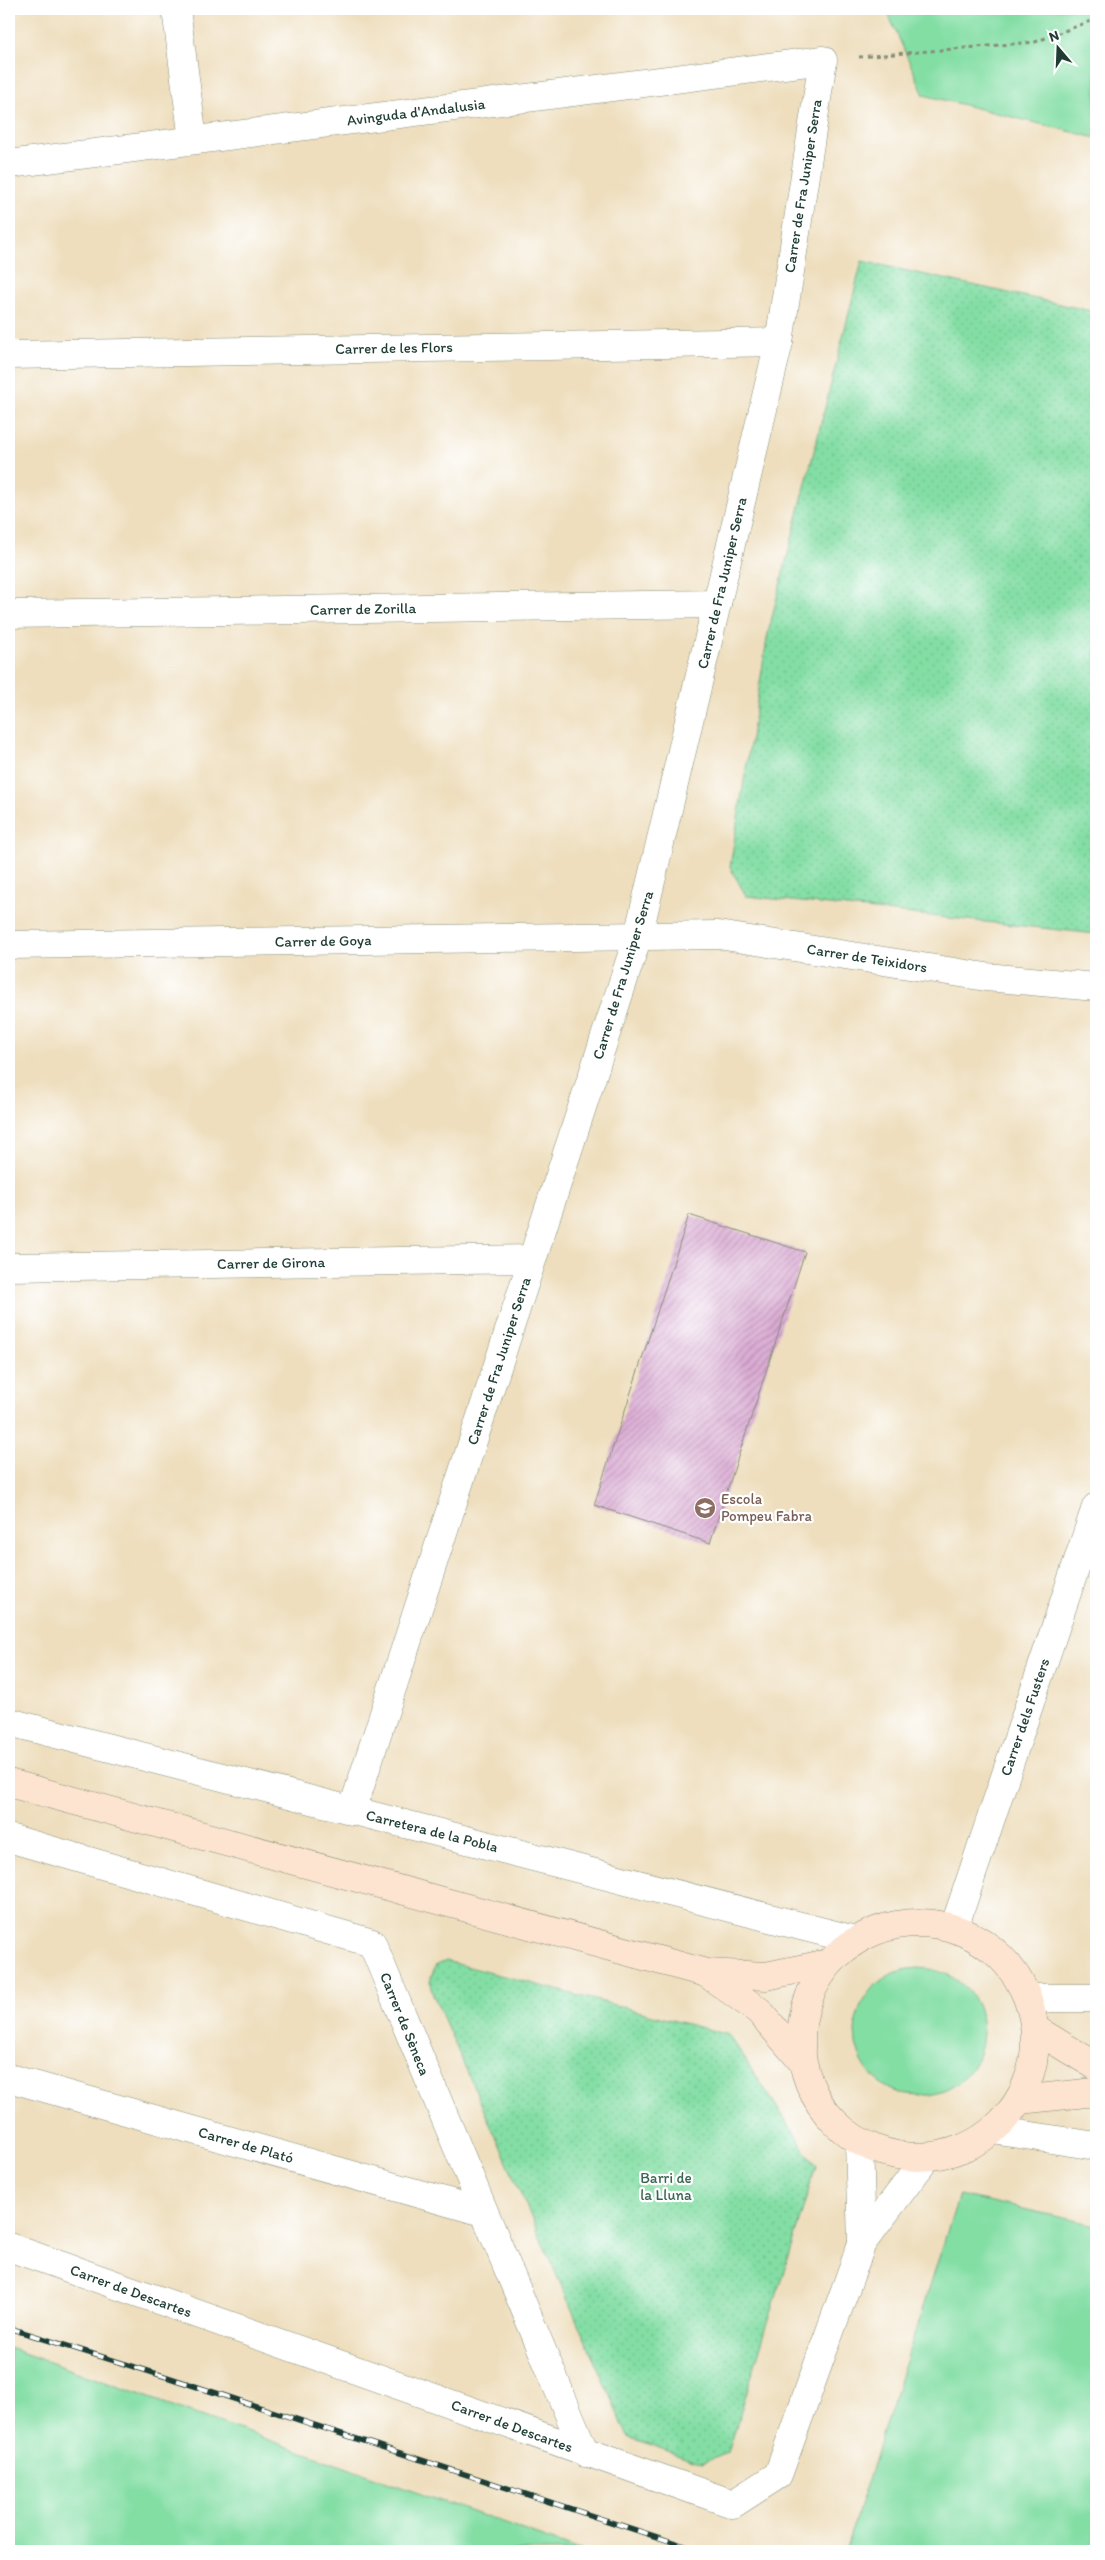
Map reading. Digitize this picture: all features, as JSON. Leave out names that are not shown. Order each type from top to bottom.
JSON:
[{"type":"street","points":[[176,9],[193,140]]},
{"type":"street","name":"Avinguda d'Andalusia","points":[[9,164],[823,60]]},
{"type":"street","name":"Carrer de Fra Juniper Serra","points":[[352,1810],[638,936],[779,342],[823,60]]},
{"type":"street","name":"Carrer de les Flors","points":[[9,355],[779,342]]},
{"type":"street","name":"Carrer de Zorilla","points":[[9,614],[717,604]]},
{"type":"street","name":"Carrer de Teixidors","points":[[638,936],[718,935],[986,977],[1096,988]]},
{"type":"street","name":"Carrer de Goya","points":[[9,946],[638,936]]},
{"type":"street","name":"Carrer de Girona","points":[[9,1268],[532,1259]]},
{"type":"street","name":"Carrer dels Fusters","points":[[954,1928],[1096,1507]]},
{"type":"street","name":"Carretera de la Pobla","points":[[9,1722],[855,1940]]},
{"type":"street","points":[[9,1783],[706,1974],[766,1976],[829,1963]]},
{"type":"street","name":"Carrer de Sèneca","points":[[9,1838],[372,1943],[585,2453]]},
{"type":"street","points":[[920,1923],[954,1928],[985,1943],[998,1955],[1011,1968],[1028,1998],[1035,2029],[1032,2066],[1019,2100],[993,2130],[962,2149],[927,2157],[892,2155],[859,2142],[832,2121],[812,2094],[802,2061],[801,2026],[810,1992],[829,1963],[855,1940],[895,1926],[920,1923]]},
{"type":"street","points":[[706,1974],[759,2012],[802,2061]]},
{"type":"street","points":[[1028,1998],[1096,1998]]},
{"type":"street","points":[[1035,2029],[1096,2066]]},
{"type":"street","name":"Carrer de Plató","points":[[9,2078],[483,2212]]},
{"type":"street","points":[[1019,2100],[1096,2092]]},
{"type":"street","points":[[993,2130],[1096,2146]]},
{"type":"street","name":"Carrer de Descartes","points":[[859,2142],[862,2243]]},
{"type":"street","name":"Carrer de Descartes","points":[[9,2247],[733,2504],[778,2475],[862,2243],[927,2157]]},
{"type":"path","points":[[823,60],[1035,42],[1096,19]]},
{"type":"green space","points":[[886,9],[1096,9],[1096,138],[924,95]]},
{"type":"green space","points":[[862,261],[1096,312],[1096,934],[746,896],[730,867],[768,633]]},
{"type":"green space","name":"Barri de la Lluna","points":[[446,1961],[729,2035],[816,2166],[728,2453],[702,2463],[628,2437],[432,1992],[431,1977],[435,1966]]},
{"type":"green space","points":[[919,1968],[943,1973],[964,1987],[978,2008],[983,2032],[978,2056],[964,2077],[943,2091],[919,2096],[895,2091],[874,2077],[860,2056],[855,2032],[860,2008],[874,1987],[895,1973]]},
{"type":"green space","points":[[959,2195],[1096,2225],[1096,2551],[845,2551]]},
{"type":"green space","points":[[9,2348],[582,2551],[9,2551]]},
{"type":"building","points":[[689,1215],[805,1252],[710,1543],[594,1505]]},
{"type":"railway","points":[[9,2328],[167,2377],[700,2551]]},
{"type":"place","name":"Escola Pompeu Fabra","points":[[705,1508]]}]
